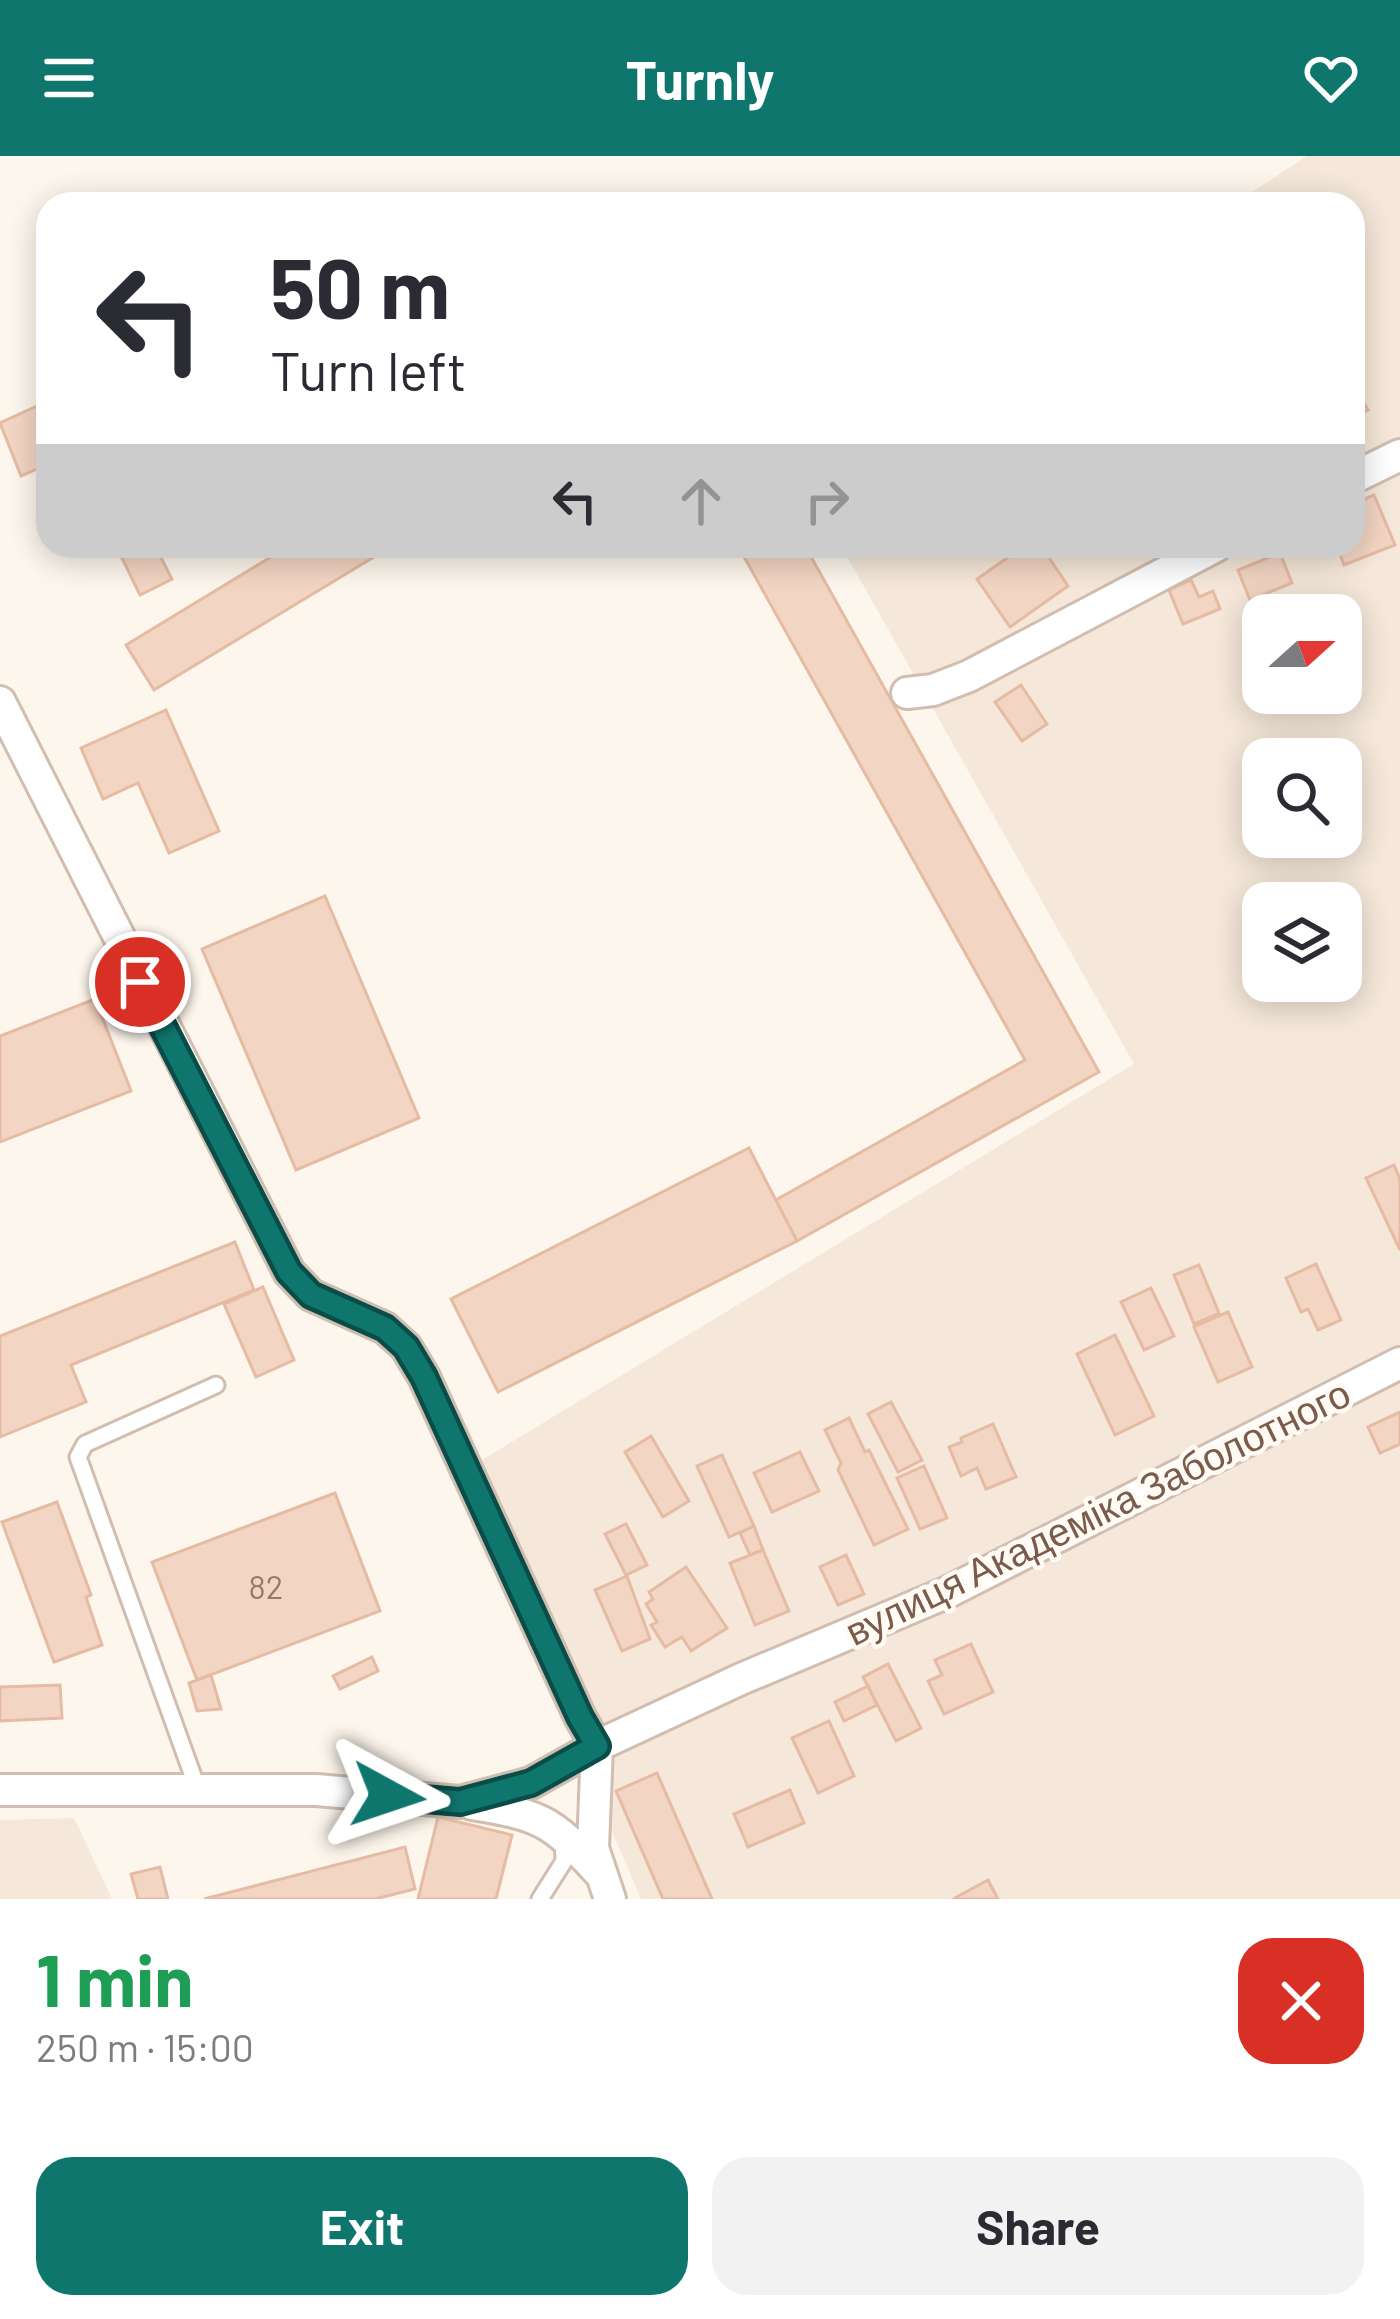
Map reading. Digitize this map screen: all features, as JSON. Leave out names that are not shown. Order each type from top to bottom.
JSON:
[{"type":"street","points":[[1365,472],[1400,455]]},
{"type":"street","points":[[907,693],[933,691],[969,676],[1193,558]]},
{"type":"street","points":[[0,702],[289,1272],[311,1295],[385,1328],[406,1347],[424,1377],[597,1746],[591,1822],[604,1885]]},
{"type":"street","name":"вулиця Академіка Заболотного","points":[[460,1802],[531,1783],[741,1678],[946,1593],[1400,1363]]},
{"type":"street","points":[[0,1790],[316,1790],[460,1802],[526,1813],[563,1834],[604,1885]]},
{"type":"lane","points":[[199,1790],[78,1457],[85,1444],[216,1384]]},
{"type":"lane","points":[[540,1899],[564,1861],[563,1834]]},
{"type":"shaded area","points":[[1307,156],[1400,156],[1400,1899],[641,1899],[459,1474],[1134,1064],[848,558],[1365,558],[1365,192],[1252,192]]},
{"type":"shaded area","points":[[74,1818],[112,1899],[0,1899],[0,1820]]},
{"type":"building","points":[[36,406],[36,469],[21,476],[0,423]]},
{"type":"building","points":[[1374,495],[1395,545],[1365,557],[1365,499]]},
{"type":"building","points":[[122,558],[161,558],[172,579],[140,595]]},
{"type":"building","points":[[269,558],[372,558],[154,690],[126,645]]},
{"type":"building","points":[[745,558],[812,558],[1099,1072],[797,1241],[774,1201],[1025,1060]]},
{"type":"building","points":[[1007,558],[1049,558],[1068,586],[1010,627],[977,579]]},
{"type":"building","points":[[1268,558],[1282,558],[1292,583],[1265,594],[1248,594],[1238,570]]},
{"type":"building","points":[[1191,580],[1199,597],[1213,591],[1220,609],[1183,624],[1169,590]]},
{"type":"building","points":[[1021,685],[1047,724],[1022,741],[995,702]]},
{"type":"building","points":[[166,710],[219,831],[169,853],[138,783],[103,799],[81,748]]},
{"type":"building","points":[[325,896],[419,1118],[296,1170],[202,949]]},
{"type":"building","points":[[95,999],[131,1091],[0,1142],[0,1036]]},
{"type":"building","points":[[749,1148],[797,1241],[498,1392],[451,1299]]},
{"type":"building","points":[[1394,1165],[1400,1179],[1400,1250],[1366,1178]]},
{"type":"building","points":[[235,1242],[254,1290],[71,1365],[86,1402],[0,1437],[0,1336]]},
{"type":"building","points":[[1316,1264],[1341,1320],[1318,1330],[1308,1309],[1301,1312],[1286,1278]]},
{"type":"building","points":[[1199,1265],[1219,1313],[1194,1324],[1174,1275]]},
{"type":"building","points":[[263,1287],[294,1360],[256,1377],[224,1304]]},
{"type":"building","points":[[1151,1288],[1174,1336],[1144,1350],[1121,1302]]},
{"type":"building","points":[[1228,1312],[1252,1367],[1218,1382],[1194,1327]]},
{"type":"building","points":[[1115,1335],[1154,1416],[1115,1435],[1077,1354]]},
{"type":"building","points":[[891,1402],[922,1460],[898,1472],[868,1414]]},
{"type":"building","points":[[1400,1412],[1400,1444],[1380,1453],[1368,1427]]},
{"type":"building","points":[[849,1418],[908,1529],[874,1545],[838,1470],[841,1463],[825,1430]]},
{"type":"building","points":[[993,1424],[1016,1477],[986,1489],[977,1468],[961,1476],[949,1447]]},
{"type":"building","points":[[651,1436],[689,1501],[663,1517],[625,1452]]},
{"type":"building","points":[[800,1452],[819,1491],[772,1512],[754,1473]]},
{"type":"building","points":[[722,1455],[754,1526],[729,1537],[697,1466]]},
{"type":"building","points":[[924,1466],[947,1518],[920,1529],[897,1478]]},
{"type":"building","points":[[335,1493],[380,1611],[197,1680],[152,1562]]},
{"type":"building","points":[[57,1502],[91,1595],[86,1597],[102,1645],[54,1662],[2,1522]]},
{"type":"building","points":[[626,1524],[647,1565],[626,1575],[605,1534]]},
{"type":"building","points":[[754,1526],[763,1550],[750,1555],[740,1533]]},
{"type":"building","points":[[763,1550],[789,1611],[755,1625],[730,1563]]},
{"type":"building","points":[[846,1555],[864,1594],[838,1605],[820,1567]]},
{"type":"building","points":[[686,1567],[727,1628],[691,1651],[682,1637],[665,1647],[651,1625],[657,1622],[646,1604],[653,1599],[649,1592]]},
{"type":"building","points":[[627,1576],[650,1639],[622,1651],[595,1590]]},
{"type":"building","points":[[971,1644],[993,1692],[944,1714],[928,1681],[942,1675],[935,1660]]},
{"type":"building","points":[[372,1657],[378,1671],[340,1689],[333,1676]]},
{"type":"building","points":[[888,1664],[921,1728],[896,1741],[863,1677]]},
{"type":"building","points":[[211,1675],[221,1709],[197,1711],[189,1683]]},
{"type":"building","points":[[60,1685],[62,1718],[0,1721],[0,1687]]},
{"type":"building","points":[[868,1686],[877,1705],[844,1721],[835,1702]]},
{"type":"building","points":[[829,1721],[854,1776],[818,1793],[792,1738]]},
{"type":"building","points":[[657,1773],[712,1899],[663,1899],[616,1791]]},
{"type":"building","points":[[790,1790],[804,1823],[748,1847],[734,1814]]},
{"type":"building","points":[[438,1817],[512,1835],[496,1899],[418,1899]]},
{"type":"building","points":[[405,1847],[415,1889],[375,1899],[204,1899]]},
{"type":"building","points":[[160,1867],[168,1899],[138,1899],[131,1874]]},
{"type":"building","points":[[988,1880],[998,1899],[953,1899]]},
{"type":"route","points":[[140,982],[289,1272],[311,1295],[385,1328],[406,1347],[424,1377],[597,1746],[531,1783],[460,1802],[388,1796]]}]
